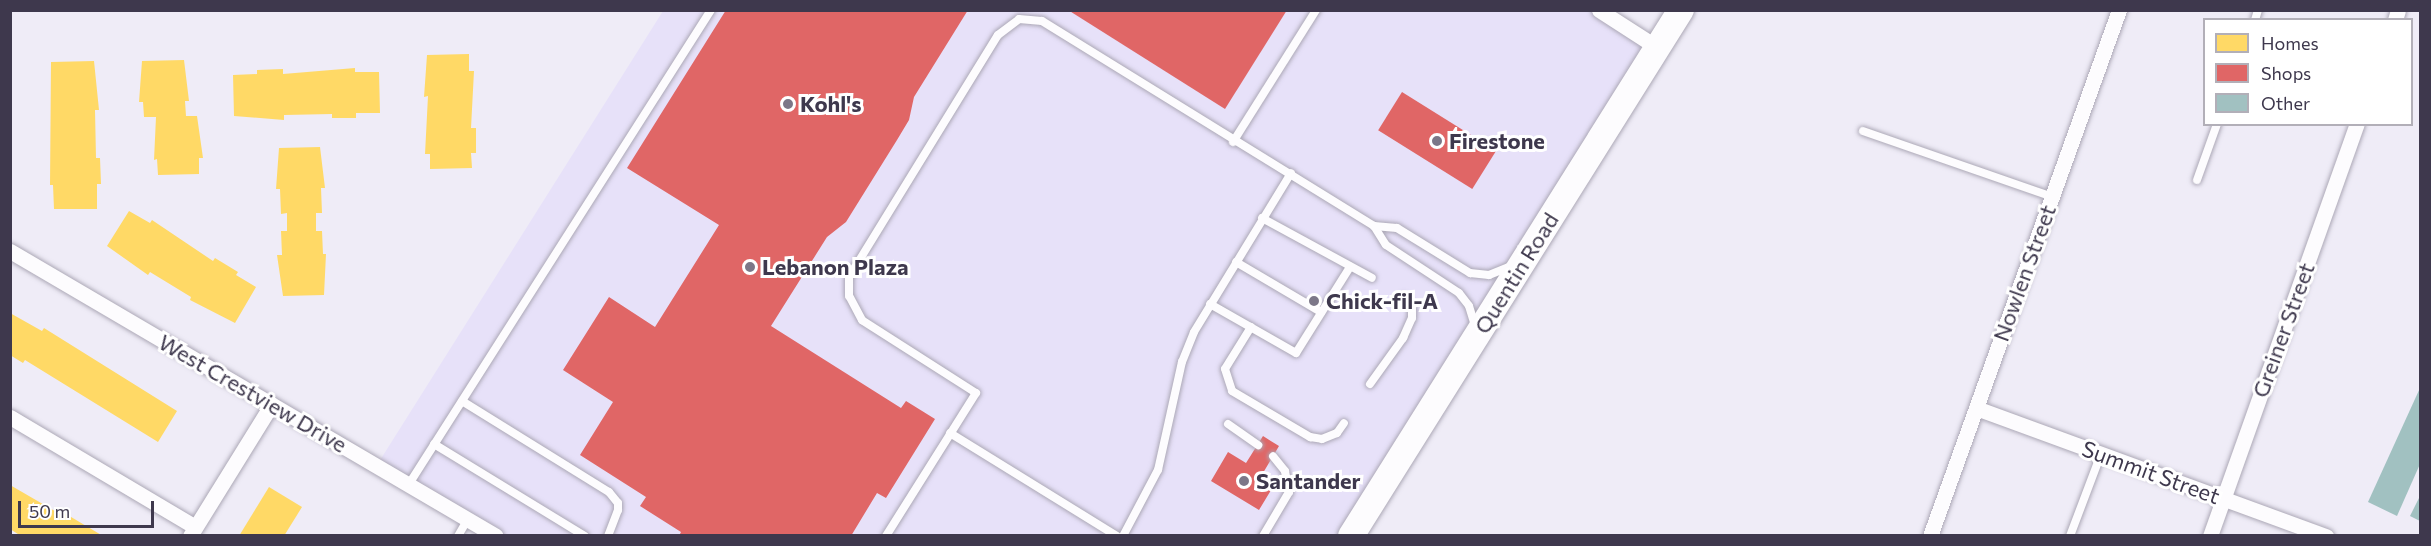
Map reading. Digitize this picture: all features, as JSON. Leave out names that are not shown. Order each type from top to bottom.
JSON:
[{"type":"highway","name":"Quentin Road","points":[[1351,536],[1681,10]]},
{"type":"street","points":[[1599,10],[1658,48]]},
{"type":"street","name":"Nowlen Street","points":[[1930,536],[2119,10]]},
{"type":"street","name":"Greiner Street","points":[[2210,536],[2356,126]]},
{"type":"street","name":"West Crestview Drive","points":[[10,251],[496,536]]},
{"type":"street","points":[[10,417],[193,531],[272,404]]},
{"type":"street","name":"Summit Street","points":[[1976,408],[2326,536]]},
{"type":"lane","points":[[409,484],[711,10]]},
{"type":"lane","points":[[1233,142],[1316,10]]},
{"type":"lane","points":[[886,536],[976,393],[862,320],[849,296],[849,277],[1004,28],[1019,19],[1042,21],[1233,142],[1291,172],[1374,226],[1386,245],[1452,286],[1465,299],[1473,315],[1475,339]]},
{"type":"lane","points":[[2197,180],[2216,126]]},
{"type":"lane","points":[[1863,131],[2052,197]]},
{"type":"lane","points":[[1123,536],[1158,470],[1182,362],[1210,304],[1291,172]]},
{"type":"lane","points":[[1262,219],[1372,278]]},
{"type":"lane","points":[[1374,226],[1397,228],[1462,270],[1479,275],[1500,273],[1528,254]]},
{"type":"lane","points":[[1236,262],[1322,312]]},
{"type":"lane","points":[[1210,304],[1296,353],[1350,267]]},
{"type":"lane","points":[[1370,384],[1403,338],[1412,318],[1412,307],[1404,298]]},
{"type":"lane","points":[[1251,327],[1225,369],[1232,391],[1310,437],[1322,439],[1337,433],[1344,423]]},
{"type":"lane","points":[[462,401],[609,492],[618,510],[608,536]]},
{"type":"lane","points":[[1228,424],[1258,445]]},
{"type":"lane","points":[[950,433],[1117,536]]},
{"type":"lane","points":[[434,444],[585,536]]},
{"type":"lane","points":[[2070,536],[2101,454]]},
{"type":"lane","points":[[1263,536],[1288,492],[1285,471],[1273,456]]},
{"type":"lane","points":[[458,536],[468,519]]},
{"type":"shaded area","points":[[1599,10],[1658,48],[1351,535],[496,535],[377,465],[663,11]]},
{"type":"building: Homes","points":[[469,54],[469,71],[474,71],[471,128],[476,128],[476,153],[471,153],[472,168],[430,169],[430,154],[425,154],[428,96],[424,97],[427,55]]},
{"type":"building: Homes","points":[[184,60],[189,101],[185,101],[186,116],[197,116],[203,158],[199,158],[199,174],[158,175],[157,159],[154,160],[156,117],[144,117],[143,102],[139,102],[142,61]]},
{"type":"building: Homes","points":[[94,61],[99,110],[95,110],[96,158],[100,158],[101,184],[97,184],[97,209],[54,209],[53,185],[50,185],[51,62]]},
{"type":"building: Homes","points":[[355,68],[355,72],[379,72],[380,113],[356,113],[356,118],[332,118],[332,114],[284,115],[284,120],[234,116],[233,75],[257,74],[257,70],[283,69],[283,74]]},
{"type":"building: Homes","points":[[320,147],[325,188],[321,188],[322,213],[316,213],[316,231],[322,231],[323,254],[326,254],[324,295],[283,296],[277,255],[282,255],[281,231],[287,231],[287,213],[281,214],[280,189],[276,189],[279,148]]},
{"type":"building: Homes","points":[[129,211],[150,223],[152,220],[213,261],[215,258],[238,272],[236,275],[256,287],[235,323],[190,300],[191,297],[150,272],[148,275],[107,246]]},
{"type":"building: Homes","points":[[10,313],[42,331],[44,328],[177,411],[158,442],[25,360],[23,363],[10,355]]},
{"type":"building: Homes","points":[[10,485],[103,536],[21,536],[10,529]]},
{"type":"building: Homes","points":[[269,487],[302,507],[284,536],[239,536]]},
{"type":"building: Shops","name":"Lebanon Plaza","points":[[726,10],[968,10],[914,97],[909,120],[846,222],[827,237],[771,326],[901,408],[906,401],[935,419],[886,498],[877,493],[851,536],[679,536],[681,532],[640,506],[646,497],[580,455],[613,402],[563,370],[609,297],[655,327],[719,225],[627,168]]},
{"type":"building: Shops","points":[[1068,10],[1287,10],[1225,109]]},
{"type":"building: Shops","name":"Firestone","points":[[1402,92],[1496,151],[1472,189],[1378,130]]},
{"type":"building: Shops","name":"Santander","points":[[1263,436],[1279,446],[1263,473],[1276,482],[1259,510],[1211,481],[1228,452],[1246,463]]},
{"type":"building: Other","points":[[2420,388],[2420,464],[2397,516],[2368,502]]},
{"type":"building: Other","points":[[2420,496],[2420,521],[2410,516]]},
{"type":"place","name":"Kohl's","points":[[788,104]]},
{"type":"place","name":"Firestone","points":[[1437,141]]},
{"type":"place","name":"Lebanon Plaza","points":[[750,267]]},
{"type":"place","name":"Chick-fil-A","points":[[1314,301]]},
{"type":"place","name":"Santander","points":[[1244,481]]}]
